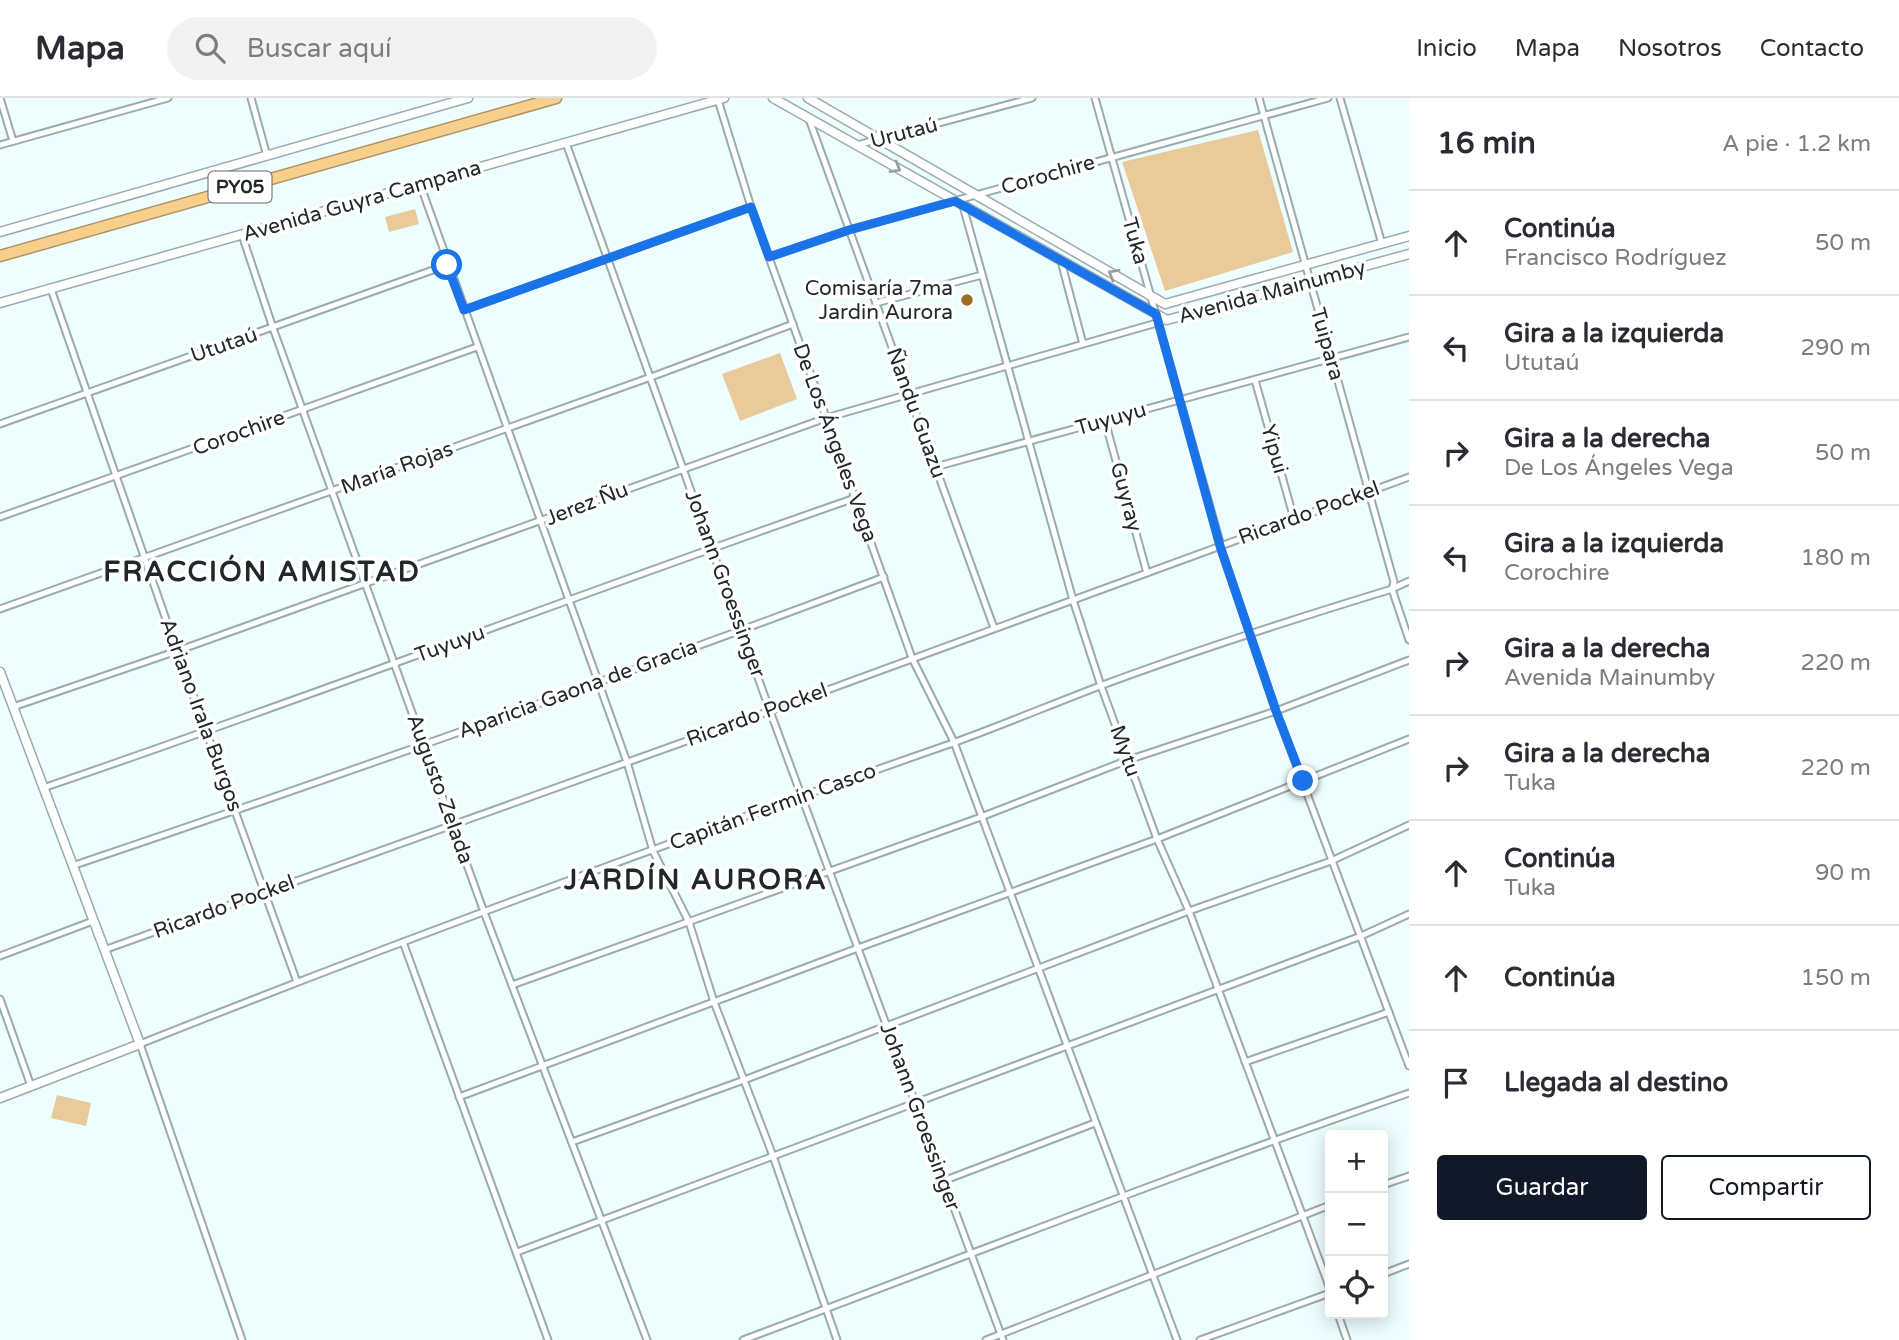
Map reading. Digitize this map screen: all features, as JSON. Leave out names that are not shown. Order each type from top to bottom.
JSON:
[{"type":"highway","name":"PY05","points":[[0,256],[556,98]]},
{"type":"street","points":[[0,98],[13,141]]},
{"type":"street","points":[[0,145],[168,98]]},
{"type":"street","points":[[251,98],[267,156]]},
{"type":"street","points":[[0,232],[466,98]]},
{"type":"street","name":"Avenida Mainumby","points":[[773,98],[960,202],[1161,319],[1310,283],[1409,254]]},
{"type":"street","name":"Avenida Mainumby","points":[[807,98],[1165,304],[1409,236]]},
{"type":"street","name":"Urutaú","points":[[857,145],[1032,98]]},
{"type":"street","name":"Tuka","points":[[1095,98],[1151,296],[1161,319],[1179,400],[1220,546],[1276,711],[1409,1066]]},
{"type":"street","name":"Tuipara","points":[[1259,98],[1394,582],[1392,589],[1409,640]]},
{"type":"street","name":"Corochire","points":[[769,257],[849,230],[960,202],[1328,98]]},
{"type":"street","points":[[1340,98],[1382,244]]},
{"type":"street","name":"Avenida Guyra Campana","points":[[0,303],[720,99]]},
{"type":"street","name":"De Los Ángeles Vega","points":[[720,99],[751,207],[912,657],[954,742],[1177,1340]]},
{"type":"street","name":"Ñandu Guazu","points":[[809,119],[994,628]]},
{"type":"street","name":"Johann Groessinger","points":[[566,143],[770,711],[1002,1337]]},
{"type":"street","points":[[420,184],[627,762],[653,851],[689,922],[714,1002],[773,1156],[837,1340]]},
{"type":"street","name":"Mytu","points":[[960,202],[1073,600],[1101,685],[1157,839],[1189,911],[1325,1278]]},
{"type":"street","points":[[464,310],[751,207]]},
{"type":"street","name":"Augusto Zelada","points":[[242,235],[273,328],[484,912],[647,1340]]},
{"type":"street","points":[[1061,261],[1083,344]]},
{"type":"street","name":"Ututaú","points":[[0,424],[447,265]]},
{"type":"street","points":[[876,303],[982,275]]},
{"type":"street","name":"Adriano Irala Burgos","points":[[51,289],[177,651],[297,982]]},
{"type":"street","name":"Jerez Ñu","points":[[13,707],[177,651],[826,418],[1161,319]]},
{"type":"street","name":"María Rojas","points":[[0,609],[793,324]]},
{"type":"street","points":[[1408,337],[1409,346]]},
{"type":"street","name":"Tuyuyu","points":[[935,467],[1408,337]]},
{"type":"street","name":"Corochire","points":[[0,517],[117,478],[477,348]]},
{"type":"street","name":"Yipui","points":[[1255,380],[1294,519]]},
{"type":"street","name":"Guyray","points":[[1105,421],[1147,573]]},
{"type":"street","name":"Ricardo Pockel","points":[[104,950],[770,711],[1409,477]]},
{"type":"street","name":"Tuyuyu","points":[[43,788],[855,498]]},
{"type":"street","name":"Aparicia Gaona de Gracia","points":[[72,866],[597,683],[884,577]]},
{"type":"street","name":"Capitán Fermín Casco","points":[[140,1044],[403,942],[801,795],[954,742],[1101,685],[1249,633],[1392,589],[1409,581]]},
{"type":"street","points":[[512,985],[981,817],[1128,760],[1276,711],[1409,660]]},
{"type":"street","points":[[0,672],[140,1044],[242,1340]]},
{"type":"street","points":[[459,1097],[1157,839],[1409,739]]},
{"type":"street","points":[[572,1142],[887,1027],[1189,911],[1331,861],[1409,825]]},
{"type":"street","points":[[517,1252],[1361,936],[1409,914]]},
{"type":"street","points":[[0,956],[93,921]]},
{"type":"street","points":[[403,942],[548,1340]]},
{"type":"street","points":[[0,999],[32,1086]]},
{"type":"street","points":[[1245,1062],[1389,1012]]},
{"type":"street","points":[[0,1098],[140,1044]]},
{"type":"street","points":[[743,1340],[1274,1140],[1409,1093]]},
{"type":"street","points":[[943,1181],[1095,1123]]},
{"type":"street","points":[[1388,1183],[1409,1176]]},
{"type":"street","points":[[986,1340],[1002,1337],[1151,1274],[1325,1207]]},
{"type":"street","points":[[1388,1272],[1409,1264]]},
{"type":"street","points":[[1200,1340],[1325,1293]]},
{"type":"street","points":[[1341,1319],[1347,1340]]},
{"type":"shaded area","points":[[1258,130],[1293,252],[1165,291],[1122,162]]},
{"type":"shaded area","points":[[415,209],[419,224],[389,232],[385,217]]},
{"type":"shaded area","points":[[780,353],[797,399],[740,421],[722,374]]},
{"type":"shaded area","points":[[57,1095],[91,1103],[86,1126],[51,1118]]},
{"type":"place","name":"Comisaría 7ma Jardin Aurora","points":[[967,300]]},
{"type":"district","name":"FRACCIÓN AMISTAD","points":[[262,572]]},
{"type":"district","name":"JARDÍN AURORA","points":[[696,880]]},
{"type":"route","points":[[447,265],[464,310],[751,207],[769,257],[849,230],[955,201],[1156,314],[1220,546],[1276,711],[1303,781]]}]
